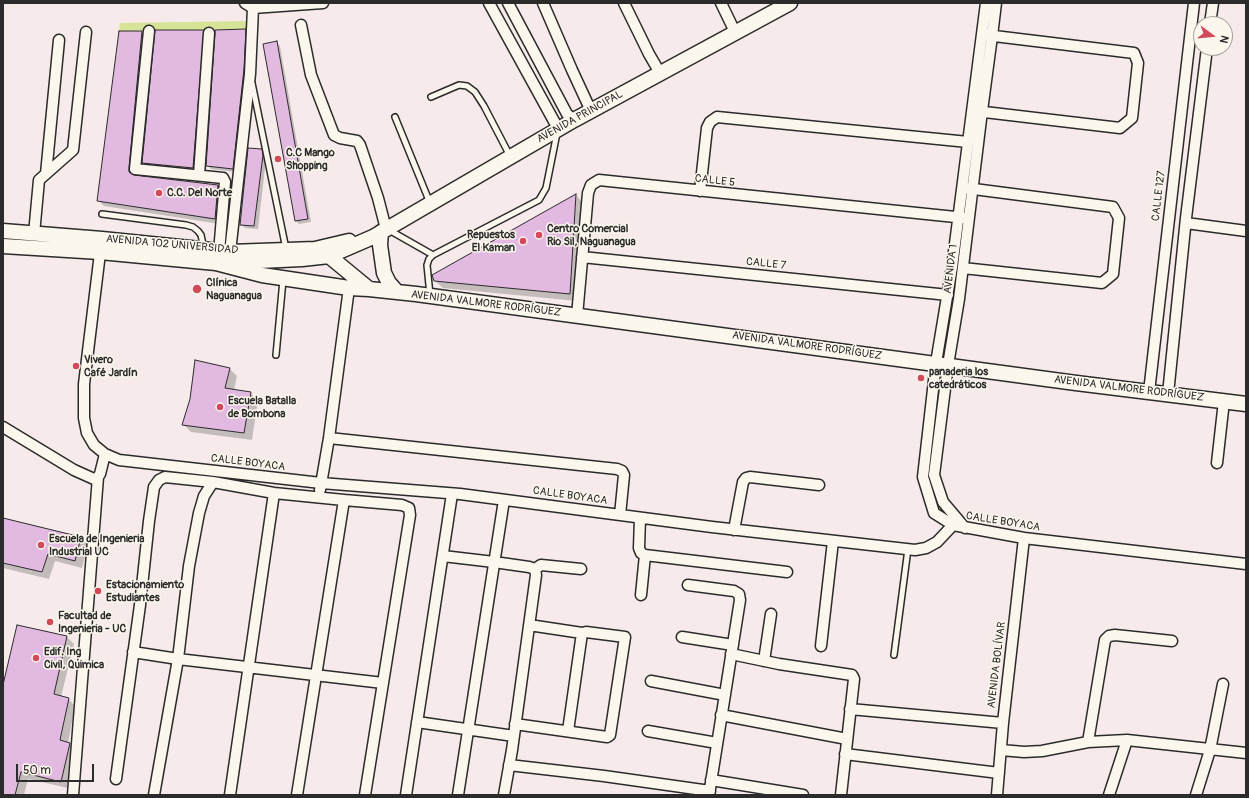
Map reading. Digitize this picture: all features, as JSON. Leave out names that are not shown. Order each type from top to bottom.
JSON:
[{"type":"main road","name":"AVENIDA PRINCIPAL","points":[[380,233],[574,120],[789,3]]},
{"type":"main road","name":"AVENIDA 102 UNIVERSIDAD","points":[[3,231],[34,234],[101,245],[222,256],[306,253],[340,242],[380,233]]},
{"type":"main road","points":[[320,284],[307,271],[306,253],[329,256],[380,233],[384,273],[397,292]]},
{"type":"main road","name":"AVENIDA 102 UNIVERSIDAD","points":[[3,246],[101,245],[204,250],[222,256],[286,250],[306,253]]},
{"type":"main road","name":"AVENIDA VALMORE RODRÍGUEZ","points":[[222,256],[262,276],[348,288],[430,296],[1246,404]]},
{"type":"main road","points":[[329,256],[369,289]]},
{"type":"street","points":[[222,256],[250,74],[249,5],[323,3]]},
{"type":"street","points":[[489,3],[558,130]]},
{"type":"street","points":[[508,3],[567,114],[574,120]]},
{"type":"street","points":[[543,3],[591,111]]},
{"type":"street","points":[[624,3],[660,73]]},
{"type":"street","points":[[721,3],[735,32]]},
{"type":"street","name":"AVENIDA 1","points":[[986,3],[987,36]]},
{"type":"street","name":"AVENIDA 1","points":[[965,528],[943,502],[934,475],[948,295],[958,218],[968,188],[987,36],[996,3]]},
{"type":"street","name":"CALLE 127","points":[[1149,392],[1194,3]]},
{"type":"street","points":[[1211,16],[1213,3]]},
{"type":"street","points":[[301,25],[311,75],[334,135],[340,138],[357,140],[360,145],[378,198],[380,233]]},
{"type":"street","points":[[148,31],[135,170],[223,178],[222,256]]},
{"type":"street","points":[[34,234],[39,180],[73,150],[86,32]]},
{"type":"street","points":[[199,175],[209,34]]},
{"type":"street","points":[[977,111],[1120,128],[1132,118],[1138,63],[1134,53],[987,36]]},
{"type":"street","points":[[46,174],[59,40]]},
{"type":"street","points":[[1168,394],[1186,223],[1206,56]]},
{"type":"street","name":"AVENIDA 1","points":[[953,526],[934,513],[924,477],[942,364],[952,346],[969,218],[968,142],[977,111]]},
{"type":"street","points":[[700,192],[706,128],[710,122],[717,117],[968,142]]},
{"type":"street","name":"CALLE 5","points":[[577,316],[588,193],[591,185],[598,180],[700,192],[969,218]]},
{"type":"street","points":[[963,268],[1102,283],[1113,274],[1119,218],[1113,207],[968,188]]},
{"type":"street","points":[[1186,223],[1246,231]]},
{"type":"street","name":"CALLE BOYACA","points":[[101,245],[84,384],[84,418],[87,433],[94,445],[105,454],[119,460],[321,483],[452,494],[734,530],[915,550],[926,548],[937,542],[953,526],[1024,538],[1246,564]]},
{"type":"street","name":"CALLE 7","points":[[582,257],[948,295]]},
{"type":"street","points":[[319,497],[329,438],[348,288]]},
{"type":"street","points":[[1217,463],[1224,401]]},
{"type":"street","points":[[3,427],[74,470],[94,479],[98,477]]},
{"type":"street","points":[[329,438],[617,469],[622,471],[624,475],[620,515]]},
{"type":"street","points":[[73,795],[98,477],[105,454]]},
{"type":"street","points":[[116,779],[155,484],[158,480],[165,477],[212,482],[274,492],[402,505],[409,508],[410,516],[365,795]]},
{"type":"street","points":[[734,530],[743,482],[746,478],[750,477],[819,484]]},
{"type":"street","points":[[154,795],[178,659],[189,566],[198,513],[204,496],[212,482]]},
{"type":"street","points":[[230,795],[274,492]]},
{"type":"street","points":[[406,795],[452,494]]},
{"type":"street","points":[[297,795],[344,500]]},
{"type":"street","points":[[458,795],[504,500]]},
{"type":"street","points":[[640,518],[639,548],[641,553],[645,555],[787,572]]},
{"type":"street","name":"AVENIDA BOLÍVAR","points":[[997,795],[1003,723],[1024,538]]},
{"type":"street","points":[[821,646],[833,541]]},
{"type":"street","points":[[641,595],[645,555]]},
{"type":"street","points":[[443,556],[530,567],[535,569]]},
{"type":"street","points":[[535,569],[541,564],[581,569]]},
{"type":"street","points":[[507,795],[515,724],[536,575],[535,569]]},
{"type":"street","points":[[510,765],[604,776],[710,793],[740,600],[738,594],[734,591],[688,586]]},
{"type":"street","points":[[764,661],[770,614]]},
{"type":"street","points":[[515,724],[607,737],[610,735],[625,640],[625,637],[622,636],[586,632],[582,633],[529,625]]},
{"type":"street","points":[[568,731],[582,633]]},
{"type":"street","points":[[1088,742],[1105,640],[1109,636],[1115,635],[1172,641]]},
{"type":"street","points":[[682,637],[732,650],[764,661],[852,675],[854,679],[840,795]]},
{"type":"street","points":[[133,652],[248,668],[383,684]]},
{"type":"street","points":[[651,681],[725,695]]},
{"type":"street","points":[[1196,795],[1210,750],[1223,684]]},
{"type":"street","points":[[850,709],[1003,723]]},
{"type":"street","points":[[721,715],[847,739]]},
{"type":"street","points":[[417,722],[514,736]]},
{"type":"street","points":[[648,732],[717,743]]},
{"type":"street","points":[[1109,795],[1127,740]]},
{"type":"street","points":[[1001,750],[1024,752],[1088,742],[1127,740],[1246,753]]},
{"type":"street","points":[[845,754],[999,773]]},
{"type":"street","points":[[711,780],[803,795]]},
{"type":"lane","points":[[250,74],[286,250]]},
{"type":"lane","points":[[431,97],[459,85],[467,86],[471,89],[484,106],[510,157]]},
{"type":"lane","points":[[395,117],[430,204]]},
{"type":"lane","points":[[430,296],[427,265],[429,259],[433,255],[539,200],[546,188],[558,130]]},
{"type":"lane","points":[[102,214],[193,227],[201,235],[204,250]]},
{"type":"lane","points":[[380,233],[433,255]]},
{"type":"lane","points":[[276,355],[284,279]]},
{"type":"lane","points":[[894,655],[908,549]]},
{"type":"green space","points":[[248,21],[248,29],[119,31],[120,23]]},
{"type":"building","points":[[246,29],[244,69],[233,169],[206,166],[215,30]]},
{"type":"building","points":[[155,30],[204,30],[193,168],[142,163]]},
{"type":"building","points":[[119,31],[142,31],[129,172],[134,175],[218,185],[215,219],[97,201]]},
{"type":"building","points":[[277,41],[308,219],[295,221],[263,44]]},
{"type":"building","points":[[248,148],[262,149],[263,155],[254,226],[240,225]]},
{"type":"building","name":"Centro Comercial Rio Sil, Naguanagua","points":[[576,194],[570,294],[434,281],[432,275]]},
{"type":"building","points":[[195,360],[230,368],[225,388],[251,392],[244,433],[182,425],[190,399]]},
{"type":"building","name":"Escuela de Ingenieria Industrial UC","points":[[3,518],[81,537],[75,561],[48,554],[42,572],[3,563]]},
{"type":"building","points":[[17,625],[67,636],[54,694],[69,698],[60,740],[70,743],[61,782],[21,772],[15,795],[3,795],[3,685]]},
{"type":"place","name":"C.C Mango Shopping","points":[[278,159]]},
{"type":"place","name":"C.C. Del Norte","points":[[159,193]]},
{"type":"place","name":"Centro Comercial Rio Sil, Naguanagua","points":[[539,235]]},
{"type":"place","name":"Repuestos El Kaman","points":[[523,241]]},
{"type":"place","name":"Clínica Naguanagua","points":[[197,289]]},
{"type":"place","name":"Vivero Café Jardín","points":[[76,366]]},
{"type":"place","name":"panaderia los catedráticos","points":[[921,378]]},
{"type":"place","name":"Escuela Batalla de Bombona","points":[[220,407]]},
{"type":"place","name":"Escuela de Ingenieria Industrial UC","points":[[41,545]]},
{"type":"place","name":"Estacionamiento Estudiantes","points":[[98,591]]},
{"type":"place","name":"Facultad de Ingenieria - UC","points":[[50,622]]},
{"type":"place","name":"Edif. Ing Civil, Quimica","points":[[36,658]]}]
